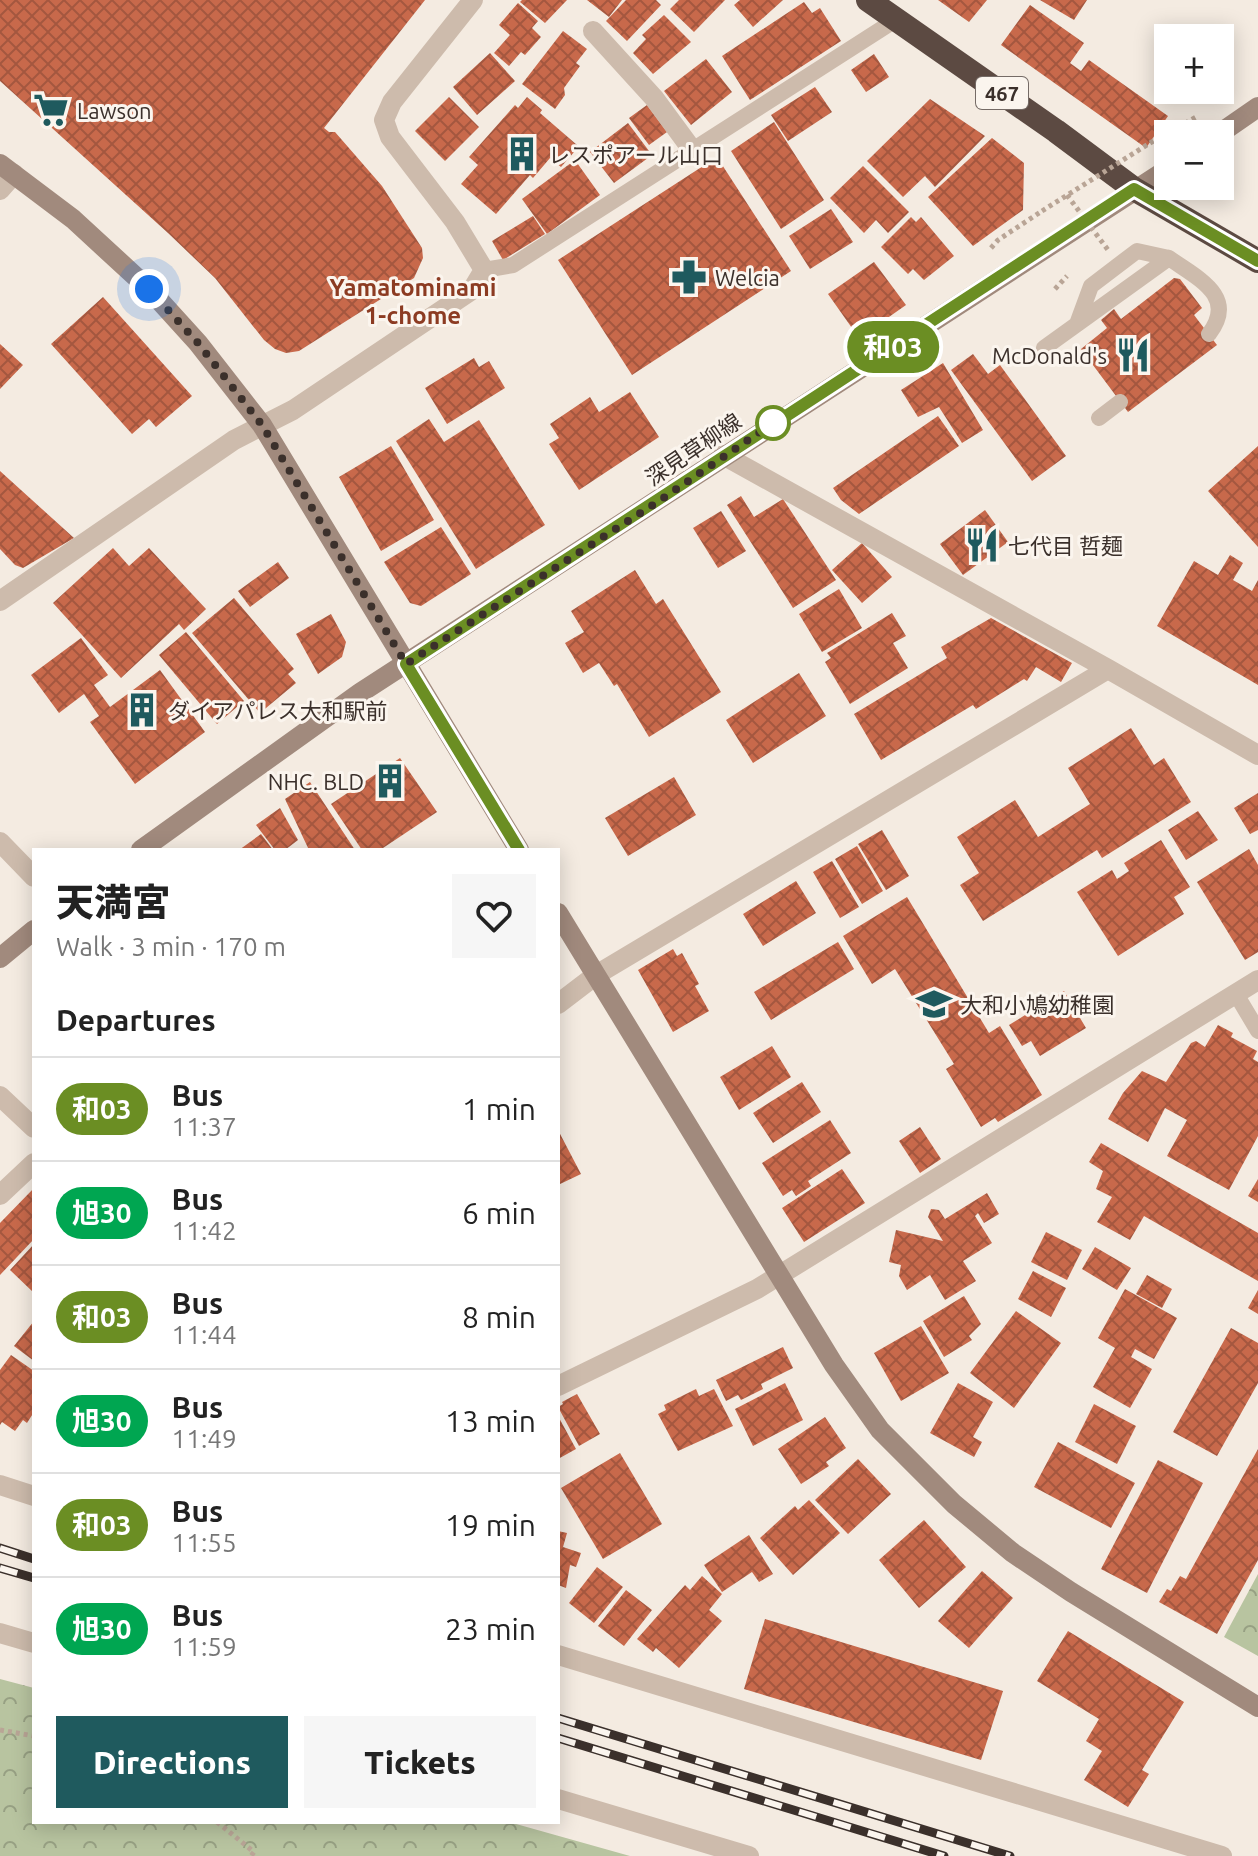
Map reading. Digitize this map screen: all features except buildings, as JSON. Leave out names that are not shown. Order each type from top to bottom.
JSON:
[{"type":"highway","name":"467","points":[[868,0],[1134,189],[1258,261]]},
{"type":"street","points":[[0,601],[234,440],[293,410],[472,290],[484,270],[455,222],[390,137],[384,120],[392,102],[473,0]]},
{"type":"street","points":[[593,31],[654,98],[693,151]]},
{"type":"street","points":[[1234,124],[1258,107]]},
{"type":"street","points":[[0,190],[7,169],[73,219],[149,289],[198,343],[262,425],[518,848]]},
{"type":"street","name":"深見草柳線","points":[[144,848],[327,715],[1154,177]]},
{"type":"street","points":[[723,455],[1258,755]]},
{"type":"street","points":[[560,1002],[596,975],[1108,669]]},
{"type":"street","points":[[0,842],[32,875]]},
{"type":"street","points":[[560,916],[778,1276],[834,1365],[880,1430],[954,1504],[1013,1553],[1258,1707]]},
{"type":"street","points":[[0,958],[32,932]]},
{"type":"street","points":[[560,1385],[745,1296],[1258,980]]},
{"type":"street","points":[[0,1096],[32,1126]]},
{"type":"street","points":[[0,1195],[32,1165]]},
{"type":"street","points":[[0,1485],[32,1495]]},
{"type":"street","points":[[0,1633],[32,1642]]},
{"type":"street","points":[[560,1656],[1222,1856]]},
{"type":"street","points":[[560,1800],[749,1856]]},
{"type":"lane","points":[[484,270],[513,265],[897,19]]},
{"type":"lane","points":[[1077,324],[1091,286],[1137,251],[1169,258],[1214,290],[1219,321],[1209,334]]},
{"type":"lane","points":[[1044,348],[1169,258]]},
{"type":"lane","points":[[1099,418],[1120,402]]},
{"type":"lane","points":[[1236,994],[1258,1031]]},
{"type":"path","points":[[998,240],[1194,117]]},
{"type":"path","points":[[1067,195],[1108,250]]},
{"type":"path","points":[[1055,289],[1061,280]]},
{"type":"path","points":[[0,1730],[32,1736]]},
{"type":"path","points":[[219,1824],[254,1852],[251,1856]]},
{"type":"green space","points":[[1258,1574],[1258,1656],[1224,1637]]},
{"type":"green space","points":[[0,1679],[32,1687],[32,1824],[516,1824],[630,1856],[0,1856]]},
{"type":"railway","points":[[0,1548],[32,1558]]},
{"type":"railway","points":[[0,1568],[32,1577]]},
{"type":"railway","points":[[560,1719],[1010,1856]]},
{"type":"railway","points":[[560,1739],[944,1856]]},
{"type":"bus line","name":"和03","points":[[518,848],[406,664],[1134,189],[1258,261]]},
{"type":"place","name":"Lawson","points":[[51,110]]},
{"type":"place","name":"レスポアール山口","points":[[522,154]]},
{"type":"place","name":"Welcia","points":[[689,277]]},
{"type":"place","name":"McDonald's","points":[[1133,355]]},
{"type":"place","name":"七代目 哲麺","points":[[982,545]]},
{"type":"place","name":"ダイアパレス大和駅前","points":[[142,710]]},
{"type":"place","name":"NHC. BLD","points":[[390,781]]},
{"type":"place","name":"大和小鳩幼稚園","points":[[934,1004]]},
{"type":"district","name":"Yamatominami 1-chome","points":[[413,301]]},
{"type":"route","points":[[149,289],[198,343],[262,425],[406,664],[659,501],[773,423]]}]
